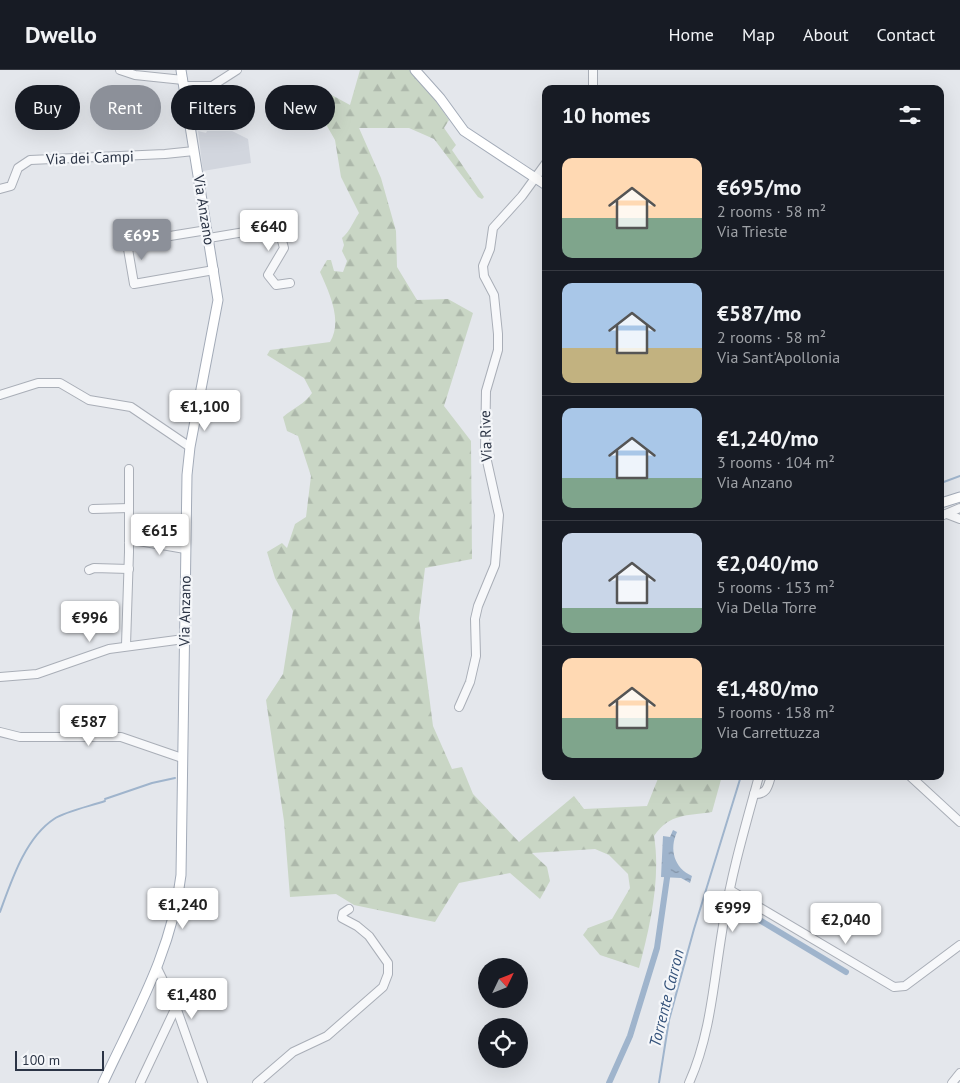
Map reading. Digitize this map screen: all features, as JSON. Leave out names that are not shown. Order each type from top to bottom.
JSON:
[{"type":"main road","points":[[415,70],[440,98],[464,131],[542,182]]},
{"type":"main road","name":"Via Anzano","points":[[103,1083],[157,968],[170,933],[180,881],[187,476],[190,447],[218,300],[183,78]]},
{"type":"main road","points":[[944,502],[960,497]]},
{"type":"street","points":[[120,70],[135,75],[183,78],[212,86],[237,70]]},
{"type":"street","points":[[593,70],[593,85]]},
{"type":"street","name":"Via dei Campi","points":[[0,189],[11,186],[18,168],[30,160],[194,151]]},
{"type":"street","name":"Via Rive","points":[[459,707],[470,682],[476,656],[475,619],[478,606],[495,565],[499,515],[485,452],[486,391],[498,350],[498,334],[494,295],[484,276],[483,266],[490,249],[493,228],[542,168]]},
{"type":"street","points":[[214,270],[134,284],[127,243],[274,227],[279,230],[284,248],[268,275],[276,286],[290,283]]},
{"type":"street","points":[[0,395],[38,383],[60,383],[89,400],[131,407],[190,447]]},
{"type":"street","points":[[126,646],[129,569],[129,469]]},
{"type":"street","points":[[93,509],[129,508]]},
{"type":"street","points":[[944,515],[960,508]]},
{"type":"street","points":[[944,515],[960,519]]},
{"type":"street","points":[[129,543],[133,540],[186,549]]},
{"type":"street","points":[[89,570],[94,568],[129,569]]},
{"type":"street","points":[[0,677],[37,674],[99,652],[126,646],[184,639]]},
{"type":"street","points":[[0,732],[20,737],[120,737],[182,758]]},
{"type":"street","points":[[689,1083],[700,1059],[714,989],[730,890],[758,780]]},
{"type":"street","points":[[754,794],[762,794],[766,791],[770,780]]},
{"type":"street","points":[[914,780],[960,822]]},
{"type":"street","points":[[730,890],[894,987],[905,986],[960,946]]},
{"type":"street","points":[[258,1083],[293,1052],[326,1036],[383,987],[388,974],[388,964],[370,936],[342,918],[343,913],[349,909]]},
{"type":"street","points":[[157,968],[176,1007],[204,1083]]},
{"type":"street","points":[[140,1083],[176,1007]]},
{"type":"street","points":[[952,1083],[960,1073]]},
{"type":"shaded area","points":[[198,131],[206,133],[207,131],[232,131],[248,139],[251,163],[203,171]]},
{"type":"green space","points":[[360,70],[410,70],[434,98],[449,120],[444,128],[456,145],[452,150],[484,197],[482,199],[478,197],[434,139],[409,128],[359,128],[381,178],[396,231],[397,267],[417,300],[448,299],[473,313],[444,406],[471,441],[472,559],[425,568],[419,618],[433,726],[452,769],[462,767],[473,794],[519,842],[574,796],[584,809],[647,806],[657,780],[721,780],[712,812],[673,819],[666,823],[654,836],[656,852],[655,885],[647,936],[639,968],[600,955],[583,935],[588,928],[612,919],[630,888],[628,874],[609,855],[595,849],[532,853],[547,867],[550,881],[540,899],[510,873],[459,883],[435,922],[354,905],[336,894],[290,897],[284,821],[266,700],[283,674],[293,611],[275,578],[267,552],[282,543],[287,548],[295,524],[306,517],[311,476],[298,436],[287,431],[283,417],[303,403],[312,393],[304,378],[267,355],[270,350],[330,342],[334,334],[335,316],[333,307],[320,272],[327,260],[331,260],[334,271],[343,272],[347,261],[342,251],[344,245],[342,238],[359,213],[341,177],[335,140],[329,130],[335,130],[335,97],[350,105]]},
{"type":"water","points":[[673,830],[677,832],[673,851],[677,863],[686,873],[692,876],[690,883],[681,878],[661,877],[663,836],[670,837]]},
{"type":"waterway","name":"Torrente Carron","points":[[944,482],[960,476]]},
{"type":"waterway","points":[[105,799],[152,783],[175,778]]},
{"type":"waterway","name":"Torrente Carron","points":[[659,1083],[669,1020],[694,929],[740,780]]},
{"type":"waterway","points":[[0,912],[20,861],[35,837],[44,827],[54,819],[65,814],[105,801]]},
{"type":"waterway","points":[[609,1083],[630,1036],[657,948],[668,871]]},
{"type":"waterway","points":[[736,906],[846,972]]}]
